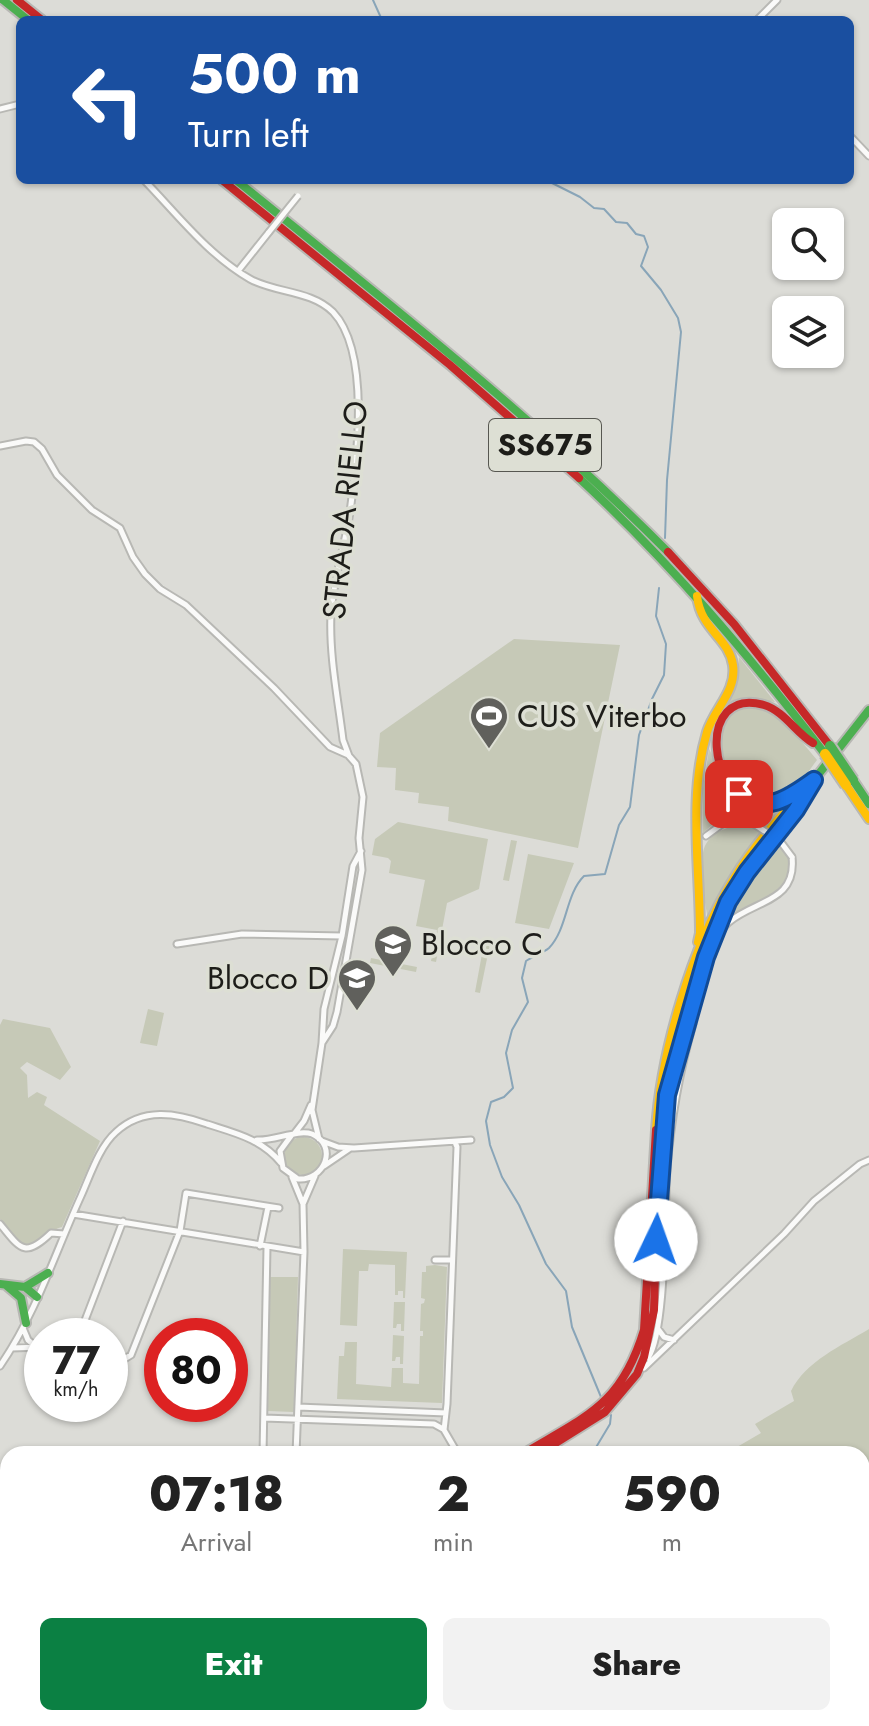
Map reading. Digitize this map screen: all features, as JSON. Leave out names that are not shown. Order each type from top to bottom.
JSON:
[{"type":"main road","points":[[3,0],[23,16]]},
{"type":"main road","points":[[17,0],[37,16]]},
{"type":"main road","name":"SS675","points":[[227,184],[544,444],[697,594],[824,748]]},
{"type":"main road","name":"SS675","points":[[241,184],[510,404],[632,515],[726,614],[850,783],[869,804]]},
{"type":"main road","points":[[693,971],[700,933],[699,788],[707,732],[733,677],[729,651],[699,613],[697,594]]},
{"type":"main road","points":[[814,780],[778,802],[764,804],[747,800],[735,791],[724,772],[714,749],[714,735],[727,711],[738,704],[752,703],[772,708],[783,715],[800,737],[824,748]]},
{"type":"main road","points":[[536,1446],[599,1406],[626,1377],[637,1355],[644,1330],[658,1099],[664,1067],[711,922],[733,879],[786,809],[814,780],[869,710]]},
{"type":"main road","points":[[552,1446],[605,1412],[643,1367],[654,1310],[657,1208],[667,1095],[706,957],[735,891],[796,810],[814,780]]},
{"type":"main road","name":"SS675","points":[[850,783],[869,819]]},
{"type":"main road","points":[[698,851],[706,836]]},
{"type":"main road","points":[[719,933],[735,891]]},
{"type":"main road","points":[[23,1292],[48,1273]]},
{"type":"main road","points":[[3,1285],[37,1297]]},
{"type":"main road","points":[[23,1292],[25,1318]]},
{"type":"street","points":[[761,16],[777,0]]},
{"type":"street","points":[[854,140],[869,156]]},
{"type":"street","name":"STRADA RIELLO","points":[[148,184],[218,257],[264,286],[324,305],[336,315],[351,343],[358,378],[357,431],[350,513],[331,614],[343,740],[356,764],[363,797],[359,838],[361,849]]},
{"type":"street","points":[[238,271],[298,196]]},
{"type":"street","points":[[0,446],[26,441],[34,442],[42,449],[57,475],[92,510],[116,524],[133,557],[160,589],[186,605],[274,688],[330,747],[349,756]]},
{"type":"street","points":[[643,1367],[654,1347],[658,1328],[673,1107],[681,1064],[719,933],[732,920],[784,890],[792,873],[792,857],[784,844],[749,821],[725,822],[706,836]]},
{"type":"street","points":[[324,1167],[326,1151],[312,1110],[324,1009],[342,936],[353,866],[361,849]]},
{"type":"street","points":[[322,1043],[333,1026],[337,1012],[362,870],[361,849]]},
{"type":"street","points":[[177,944],[242,934],[342,936]]},
{"type":"street","points":[[281,1163],[280,1151],[307,1115],[314,1097]]},
{"type":"street","points":[[28,1318],[73,1214],[108,1141],[116,1132],[135,1119],[160,1113],[177,1114],[252,1139],[270,1150],[292,1177],[303,1204],[296,1446]]},
{"type":"street","points":[[252,1139],[272,1140],[308,1133],[338,1147],[354,1148],[471,1140]]},
{"type":"street","points":[[444,1430],[455,1142]]},
{"type":"street","points":[[303,1204],[315,1176],[339,1155],[354,1148]]},
{"type":"street","points":[[643,1367],[784,1234],[814,1201],[869,1160]]},
{"type":"street","points":[[292,1177],[304,1179],[315,1176]]},
{"type":"street","points":[[128,1357],[180,1231],[186,1193],[279,1208]]},
{"type":"street","points":[[263,1446],[264,1246],[268,1207]]},
{"type":"street","points":[[73,1214],[304,1252]]},
{"type":"street","points":[[86,1318],[123,1221]]},
{"type":"street","points":[[0,1224],[16,1243],[27,1248],[36,1247],[51,1233],[64,1234]]},
{"type":"street","points":[[435,1260],[452,1260]]},
{"type":"street","points":[[0,1366],[24,1328]]},
{"type":"street","points":[[658,1328],[664,1337],[674,1340]]},
{"type":"street","points":[[17,1340],[24,1340]]},
{"type":"street","points":[[12,1348],[24,1347]]},
{"type":"street","points":[[298,1407],[446,1413]]},
{"type":"street","points":[[327,1408],[327,1420]]},
{"type":"street","points":[[398,1422],[399,1410]]},
{"type":"street","points":[[264,1418],[434,1424],[444,1430],[453,1446]]},
{"type":"green space","name":"CUS Viterbo","points":[[514,639],[620,645],[578,848],[448,821],[449,807],[418,803],[419,793],[395,790],[396,768],[377,767],[380,733]]},
{"type":"green space","points":[[739,657],[775,702],[748,701],[722,710],[737,684]]},
{"type":"green space","points":[[762,707],[781,717],[817,760],[793,790],[771,799],[754,796],[739,786],[727,772],[720,755],[719,738],[724,722],[737,710]]},
{"type":"green space","points":[[709,749],[733,793],[773,807],[786,804],[708,919],[702,877],[705,846],[721,830],[750,826],[752,817],[737,815],[725,818],[703,833],[703,788]]},
{"type":"green space","points":[[398,822],[488,839],[479,889],[447,903],[436,962],[431,961],[437,930],[416,926],[425,880],[389,873],[391,861],[372,855],[375,839]]},
{"type":"green space","points":[[511,840],[517,841],[509,881],[503,880]]},
{"type":"green space","points":[[778,842],[787,855],[790,868],[787,879],[780,889],[757,905],[732,915],[744,886]]},
{"type":"green space","points":[[528,854],[574,863],[549,929],[515,923]]},
{"type":"green space","points":[[484,943],[490,944],[480,993],[475,992]]},
{"type":"green space","points":[[371,958],[417,967],[416,972],[370,963]]},
{"type":"green space","points":[[148,1009],[164,1013],[157,1046],[140,1043]]},
{"type":"green space","points":[[3,1019],[50,1028],[71,1067],[60,1080],[27,1062],[20,1068],[27,1075],[28,1098],[37,1092],[47,1097],[44,1105],[100,1141],[62,1227],[29,1246],[14,1238],[0,1219],[0,1025]]},
{"type":"green space","points":[[303,1137],[316,1143],[322,1156],[316,1169],[303,1175],[290,1169],[284,1156],[290,1143]]},
{"type":"green space","points":[[343,1249],[407,1252],[405,1298],[403,1291],[395,1295],[395,1265],[369,1264],[368,1271],[359,1271],[357,1326],[340,1325]]},
{"type":"green space","points":[[426,1266],[447,1267],[442,1403],[337,1399],[339,1356],[344,1356],[345,1342],[357,1342],[356,1384],[391,1387],[392,1368],[403,1368],[403,1383],[419,1384],[420,1336],[423,1336],[423,1331],[420,1331],[421,1304],[425,1299],[421,1298],[422,1272],[426,1272]]},
{"type":"green space","points":[[270,1277],[298,1277],[294,1412],[268,1411]]},
{"type":"green space","points":[[394,1302],[405,1302],[404,1331],[401,1331],[401,1324],[393,1328]]},
{"type":"green space","points":[[869,1329],[869,1446],[739,1446],[761,1433],[755,1424],[794,1401],[791,1391],[798,1380],[836,1348]]},
{"type":"green space","points":[[393,1335],[404,1336],[403,1364],[400,1364],[400,1357],[392,1361]]},
{"type":"waterway","points":[[373,0],[380,16]]},
{"type":"waterway","points":[[554,184],[594,208],[604,209],[616,222],[627,223],[636,234],[644,236],[648,247],[641,266],[678,318],[681,332],[667,480],[665,538]]},
{"type":"waterway","points":[[601,1397],[572,1327],[566,1291],[546,1264],[519,1205],[502,1177],[490,1145],[486,1121],[491,1102],[504,1097],[513,1088],[506,1053],[512,1030],[528,1002],[522,978],[526,961],[547,950],[555,940],[573,892],[584,876],[605,874],[619,825],[630,807],[639,735],[664,675],[666,644],[656,616],[659,588]]},
{"type":"waterway","points":[[597,1446],[610,1424],[611,1415]]},
{"type":"traffic: fast","points":[[3,0],[23,16]]},
{"type":"traffic: fast","points":[[241,184],[511,407],[668,552]]},
{"type":"traffic: fast","points":[[579,478],[708,611],[825,754]]},
{"type":"traffic: fast","points":[[814,780],[869,710]]},
{"type":"traffic: fast","points":[[830,746],[853,780]]},
{"type":"traffic: fast","points":[[853,780],[869,804]]},
{"type":"traffic: fast","points":[[718,924],[747,872],[803,799]]},
{"type":"traffic: fast","points":[[0,1284],[25,1287],[48,1273]]},
{"type":"traffic: fast","points":[[7,1286],[21,1298],[25,1318]]},
{"type":"traffic: fast","points":[[25,1287],[37,1297]]},
{"type":"traffic: slow","points":[[697,596],[704,617],[726,648],[733,665],[732,683],[710,724],[701,756],[696,807],[698,942]]},
{"type":"traffic: slow","points":[[825,754],[846,785]]},
{"type":"traffic: slow","points":[[656,1130],[664,1067],[672,1034],[704,936],[718,906],[751,853],[814,780]]},
{"type":"traffic: slow","points":[[846,785],[869,819]]},
{"type":"traffic: jam","points":[[17,0],[37,16]]},
{"type":"traffic: jam","points":[[227,184],[450,365],[579,478]]},
{"type":"traffic: jam","points":[[668,552],[734,624],[830,746]]},
{"type":"traffic: jam","points":[[796,792],[767,803],[747,799],[731,786],[721,768],[717,747],[719,728],[727,712],[742,704],[764,705],[778,712],[813,743]]},
{"type":"traffic: jam","points":[[551,1446],[605,1412],[637,1374],[644,1357],[654,1310],[657,1208],[667,1095],[712,939]]},
{"type":"traffic: jam","points":[[536,1446],[598,1406],[612,1393],[635,1356],[644,1330],[656,1130]]},
{"type":"place","name":"CUS Viterbo","points":[[489,750]]},
{"type":"place","name":"Blocco C","points":[[393,978]]},
{"type":"place","name":"Blocco D","points":[[357,1012]]},
{"type":"route","points":[[656,1240],[667,1095],[706,957],[728,902],[747,872],[796,810],[814,780],[783,801],[773,804],[755,803],[739,794]]}]
